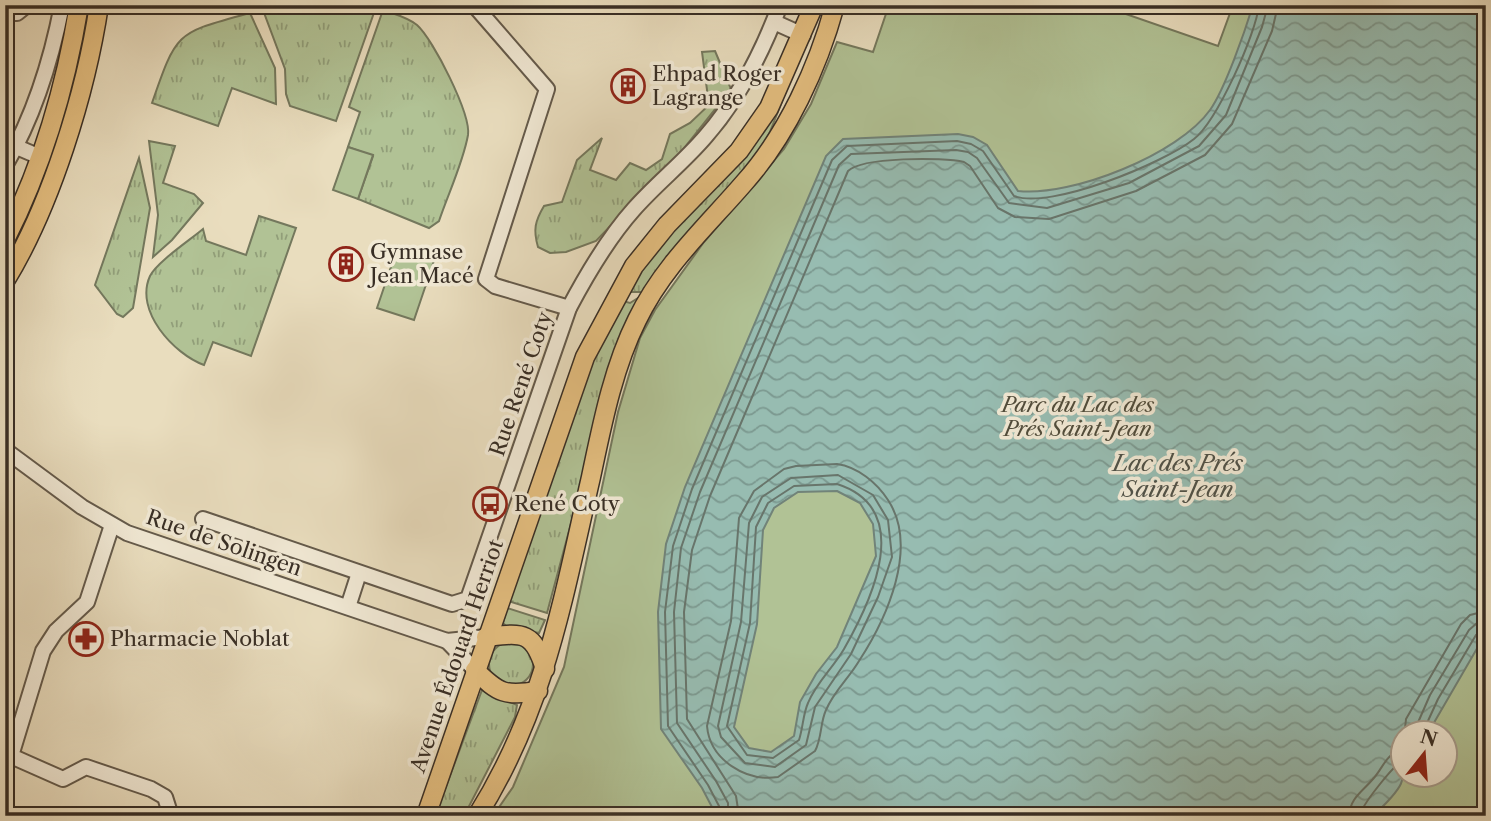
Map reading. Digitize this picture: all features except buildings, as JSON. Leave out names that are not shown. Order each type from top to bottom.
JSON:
[{"type":"main road","points":[[5,240],[40,157],[60,91],[79,5]]},
{"type":"main road","points":[[7,274],[69,135],[99,5]]},
{"type":"main road","name":"Avenue Édouard Herriot","points":[[426,816],[585,357],[634,266],[667,225],[739,151],[769,108],[814,5]]},
{"type":"main road","points":[[477,816],[503,774],[538,691],[600,438],[636,320],[687,244],[763,159],[810,72],[835,5]]},
{"type":"main road","points":[[486,637],[522,634],[529,636],[540,652],[545,668]]},
{"type":"main road","points":[[475,670],[489,684],[505,694],[538,691]]},
{"type":"street","points":[[5,13],[17,13],[27,5]]},
{"type":"street","points":[[5,166],[11,145],[51,61],[62,5]]},
{"type":"street","points":[[474,5],[547,89],[486,279],[495,286],[569,308]]},
{"type":"street","name":"Rue René Coty","points":[[203,520],[452,604],[468,600],[569,308],[582,283],[633,210],[706,137],[727,109],[753,70],[779,5]]},
{"type":"street","points":[[774,22],[803,35]]},
{"type":"street","points":[[11,145],[40,157]]},
{"type":"street","name":"Rue de Solingen","points":[[7,455],[82,508],[112,525],[158,544],[447,641],[486,637]]},
{"type":"street","points":[[112,525],[87,602],[56,631],[43,651],[11,756],[63,779],[86,767],[151,789],[165,797],[171,816]]},
{"type":"street","points":[[348,607],[359,573]]},
{"type":"street","name":"Rue de Solingen","points":[[447,641],[475,670]]},
{"type":"green space","points":[[275,5],[376,7],[336,121],[290,106],[286,94],[285,69],[263,10]]},
{"type":"green space","name":"Lac des Prés Saint-Jean","points":[[889,5],[1100,5],[1218,46],[1233,5],[1486,5],[1486,816],[493,816],[513,787],[564,667],[618,412],[640,338],[655,310],[704,242],[784,149],[811,104],[837,42],[873,52]]},
{"type":"green space","points":[[383,10],[409,20],[424,33],[450,77],[467,125],[466,146],[455,178],[439,221],[429,228],[358,199],[373,156],[348,147],[360,112],[349,107]]},
{"type":"green space","points":[[250,13],[275,68],[276,104],[232,88],[218,126],[152,103],[168,61],[183,38],[207,25]]},
{"type":"green space","points":[[715,51],[731,89],[677,157],[596,241],[566,252],[550,253],[538,247],[536,226],[544,206],[562,202],[577,160],[602,138],[590,170],[616,180],[630,163],[646,170],[662,159],[670,134],[690,123],[709,105],[702,52]]},
{"type":"green space","points":[[783,99],[762,152],[650,292],[629,292],[637,269],[747,149]]},
{"type":"green space","points":[[149,141],[175,146],[163,183],[194,194],[203,203],[172,240],[153,257],[158,215]]},
{"type":"green space","points":[[348,147],[373,155],[358,199],[333,190]]},
{"type":"green space","points":[[139,158],[150,208],[133,308],[123,317],[117,314],[95,285]]},
{"type":"green space","points":[[259,216],[296,228],[251,356],[213,342],[204,365],[170,341],[152,317],[146,289],[150,276],[166,258],[203,229],[206,241],[246,255]]},
{"type":"green space","points":[[398,246],[435,258],[414,320],[377,308]]},
{"type":"green space","points":[[638,298],[644,299],[580,490],[547,613],[508,601],[591,361],[619,300],[630,303]]},
{"type":"green space","points":[[507,608],[545,620],[539,633],[506,626],[503,623]]},
{"type":"green space","points":[[511,642],[527,648],[533,664],[527,680],[511,686],[495,680],[489,664],[495,648]]},
{"type":"green space","points":[[482,690],[517,705],[515,717],[464,816],[435,816]]},
{"type":"water","name":"Lac des Prés Saint-Jean","points":[[1253,5],[1486,5],[1486,633],[1436,720],[1390,720],[1390,790],[1397,790],[1373,816],[713,816],[713,809],[702,788],[661,729],[658,612],[666,544],[685,487],[826,156],[843,139],[958,134],[973,137],[987,145],[1018,191],[1066,187],[1123,169],[1175,142],[1210,110],[1234,59]],"holes":[[[837,491],[860,503],[873,524],[876,556],[837,647],[816,674],[800,702],[794,736],[771,752],[749,748],[734,727],[757,624],[763,530],[774,508],[798,492]]]},
{"type":"place","name":"Ehpad Roger Lagrange","points":[[628,86]]},
{"type":"place","name":"Gymnase Jean Macé","points":[[346,264]]},
{"type":"place","name":"René Coty","points":[[490,504]]},
{"type":"place","name":"Pharmacie Noblat","points":[[86,639]]},
{"type":"park label","name":"Parc du Lac des Prés Saint-Jean","points":[[1078,417]]}]
